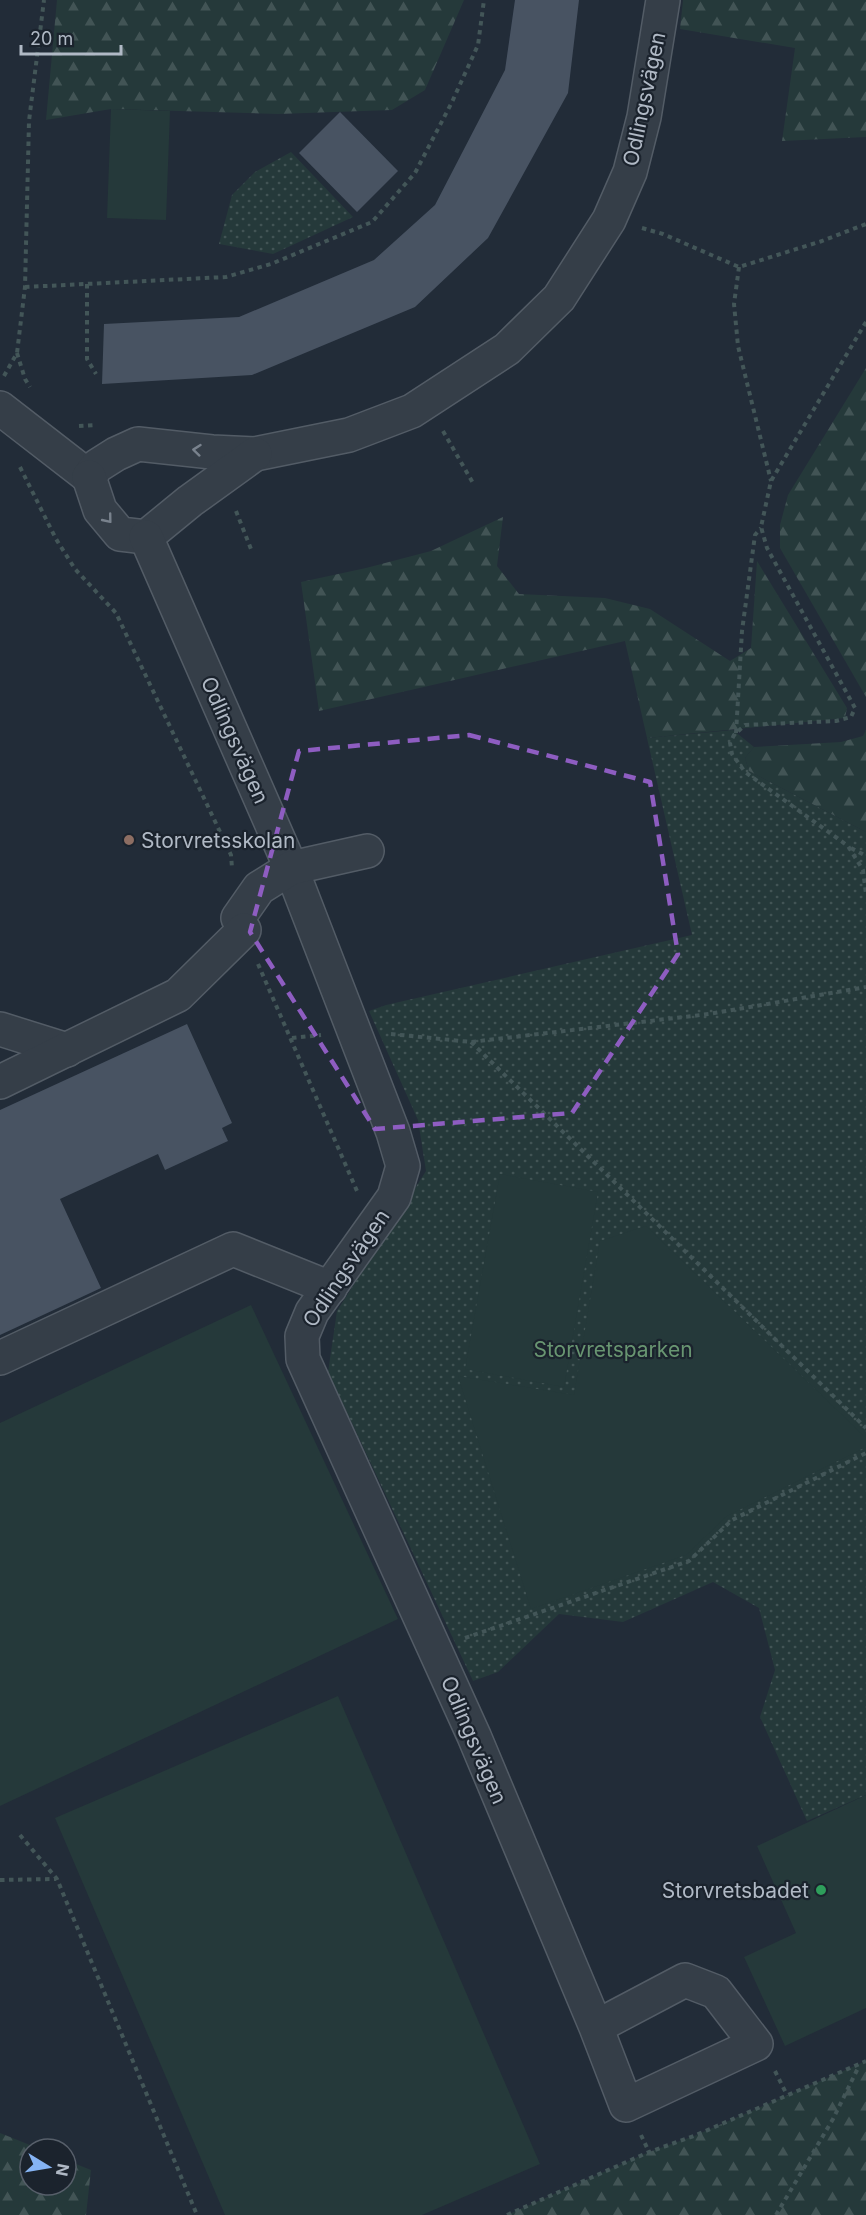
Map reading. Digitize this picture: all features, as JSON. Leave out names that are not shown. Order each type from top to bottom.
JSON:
[{"type":"street","name":"Odlingsvägen","points":[[89,477],[97,466],[138,444],[255,454],[349,435],[412,411],[507,349],[559,298],[609,220],[630,172],[644,117],[663,0]]},
{"type":"street","points":[[0,408],[89,477],[100,510],[120,534],[146,537]]},
{"type":"street","name":"Odlingsvägen","points":[[255,454],[190,501],[146,537],[291,868],[393,1132],[403,1166],[394,1197],[312,1312],[302,1336],[303,1359],[474,1736],[596,2027],[626,2105],[756,2044],[716,1992],[684,1980],[596,2027]]},
{"type":"street","points":[[0,1082],[178,995],[241,924],[259,888],[291,868],[367,851]]},
{"type":"street","points":[[0,1029],[67,1050]]},
{"type":"street","points":[[0,1358],[233,1249],[330,1288]]},
{"type":"path","points":[[33,392],[25,379],[17,353],[25,287],[30,121],[44,0]]},
{"type":"path","points":[[25,287],[226,277],[271,264],[372,222],[415,172],[452,102],[478,45],[484,0]]},
{"type":"path","points":[[609,220],[663,234],[739,267],[822,241],[866,224]]},
{"type":"path","points":[[739,267],[734,304],[738,346],[771,482]]},
{"type":"path","points":[[87,284],[87,358],[96,374]]},
{"type":"path","points":[[736,734],[742,631],[755,535],[761,527],[771,482],[866,322]]},
{"type":"path","points":[[0,381],[17,353]]},
{"type":"path","points":[[426,402],[472,483]]},
{"type":"path","points":[[76,426],[98,425]]},
{"type":"path","points":[[13,462],[20,467],[56,539],[75,570],[116,613],[231,855],[241,924],[372,1228]]},
{"type":"path","points":[[761,527],[767,548],[855,708],[851,717],[836,721],[745,725],[730,743],[732,754],[745,772],[848,846],[866,856]]},
{"type":"path","points":[[848,846],[863,870],[866,894]]},
{"type":"path","points":[[292,1038],[353,1031],[471,1042],[709,1014],[866,987]]},
{"type":"path","points":[[471,1042],[866,1428]]},
{"type":"path","points":[[433,1648],[531,1617],[689,1561],[732,1520],[866,1453]]},
{"type":"path","points":[[20,1835],[57,1880],[197,2215]]},
{"type":"path","points":[[0,1880],[57,1880]]},
{"type":"path","points":[[507,2215],[650,2152],[694,2136],[859,2066],[866,2061]]},
{"type":"path","points":[[776,2215],[833,2119],[859,2066]]},
{"type":"highlighted area","points":[[469,735],[650,782],[678,954],[572,1113],[375,1129],[250,932],[299,751]]},
{"type":"green space","points":[[57,0],[464,0],[425,90],[392,110],[278,114],[111,109],[46,120]]},
{"type":"green space","points":[[683,0],[866,0],[866,137],[782,141],[795,48],[680,29]]},
{"type":"green space","points":[[111,109],[170,111],[166,220],[107,218]]},
{"type":"green space","points":[[291,152],[353,217],[273,254],[219,244],[232,195],[255,172]]},
{"type":"green space","points":[[866,368],[866,697],[780,548],[780,525],[788,495]]},
{"type":"green space","points":[[503,517],[497,566],[519,594],[605,598],[650,609],[730,661],[751,648],[757,561],[847,708],[845,718],[647,738],[625,641],[319,711],[301,582],[431,551]]},
{"type":"green space","name":"Storvretsparken","points":[[733,730],[754,747],[745,758],[749,771],[866,832],[866,1795],[807,1821],[760,1717],[775,1670],[759,1608],[713,1582],[623,1622],[559,1614],[498,1672],[473,1681],[328,1372],[337,1311],[426,1171],[418,1120],[369,1011],[386,1005],[692,935],[647,738]]},
{"type":"green space","points":[[866,730],[866,832],[749,771],[745,758],[754,747],[841,742],[863,736]]},
{"type":"green space","points":[[500,1174],[598,1192],[564,1387],[465,1369]]},
{"type":"green space","points":[[646,1226],[866,1438],[866,1447],[727,1516],[686,1555],[531,1609],[458,1376],[574,1395],[600,1241]]},
{"type":"green space","points":[[251,1305],[398,1619],[0,1806],[0,1423]]},
{"type":"green space","points":[[338,1696],[540,2164],[422,2215],[225,2215],[55,1818]]},
{"type":"green space","name":"Storvretsbadet","points":[[866,1795],[866,2008],[785,2046],[744,1957],[796,1933],[757,1846]]},
{"type":"green space","points":[[866,2061],[866,2215],[507,2215],[649,2152],[694,2136]]},
{"type":"green space","points":[[0,2133],[18,2140],[18,2197],[78,2197],[78,2165],[91,2170],[86,2215],[0,2215]]},
{"type":"building","points":[[515,0],[579,0],[568,93],[488,238],[415,307],[252,375],[102,384],[104,324],[239,317],[374,260],[435,205],[505,70]]},
{"type":"building","points":[[340,112],[398,171],[357,212],[299,153]]},
{"type":"building","points":[[187,1024],[232,1123],[222,1128],[228,1141],[165,1170],[158,1154],[60,1199],[101,1288],[0,1335],[0,1110]]},
{"type":"place","name":"Storvretsskolan","points":[[129,840]]},
{"type":"place","name":"Storvretsbadet","points":[[821,1890]]}]
